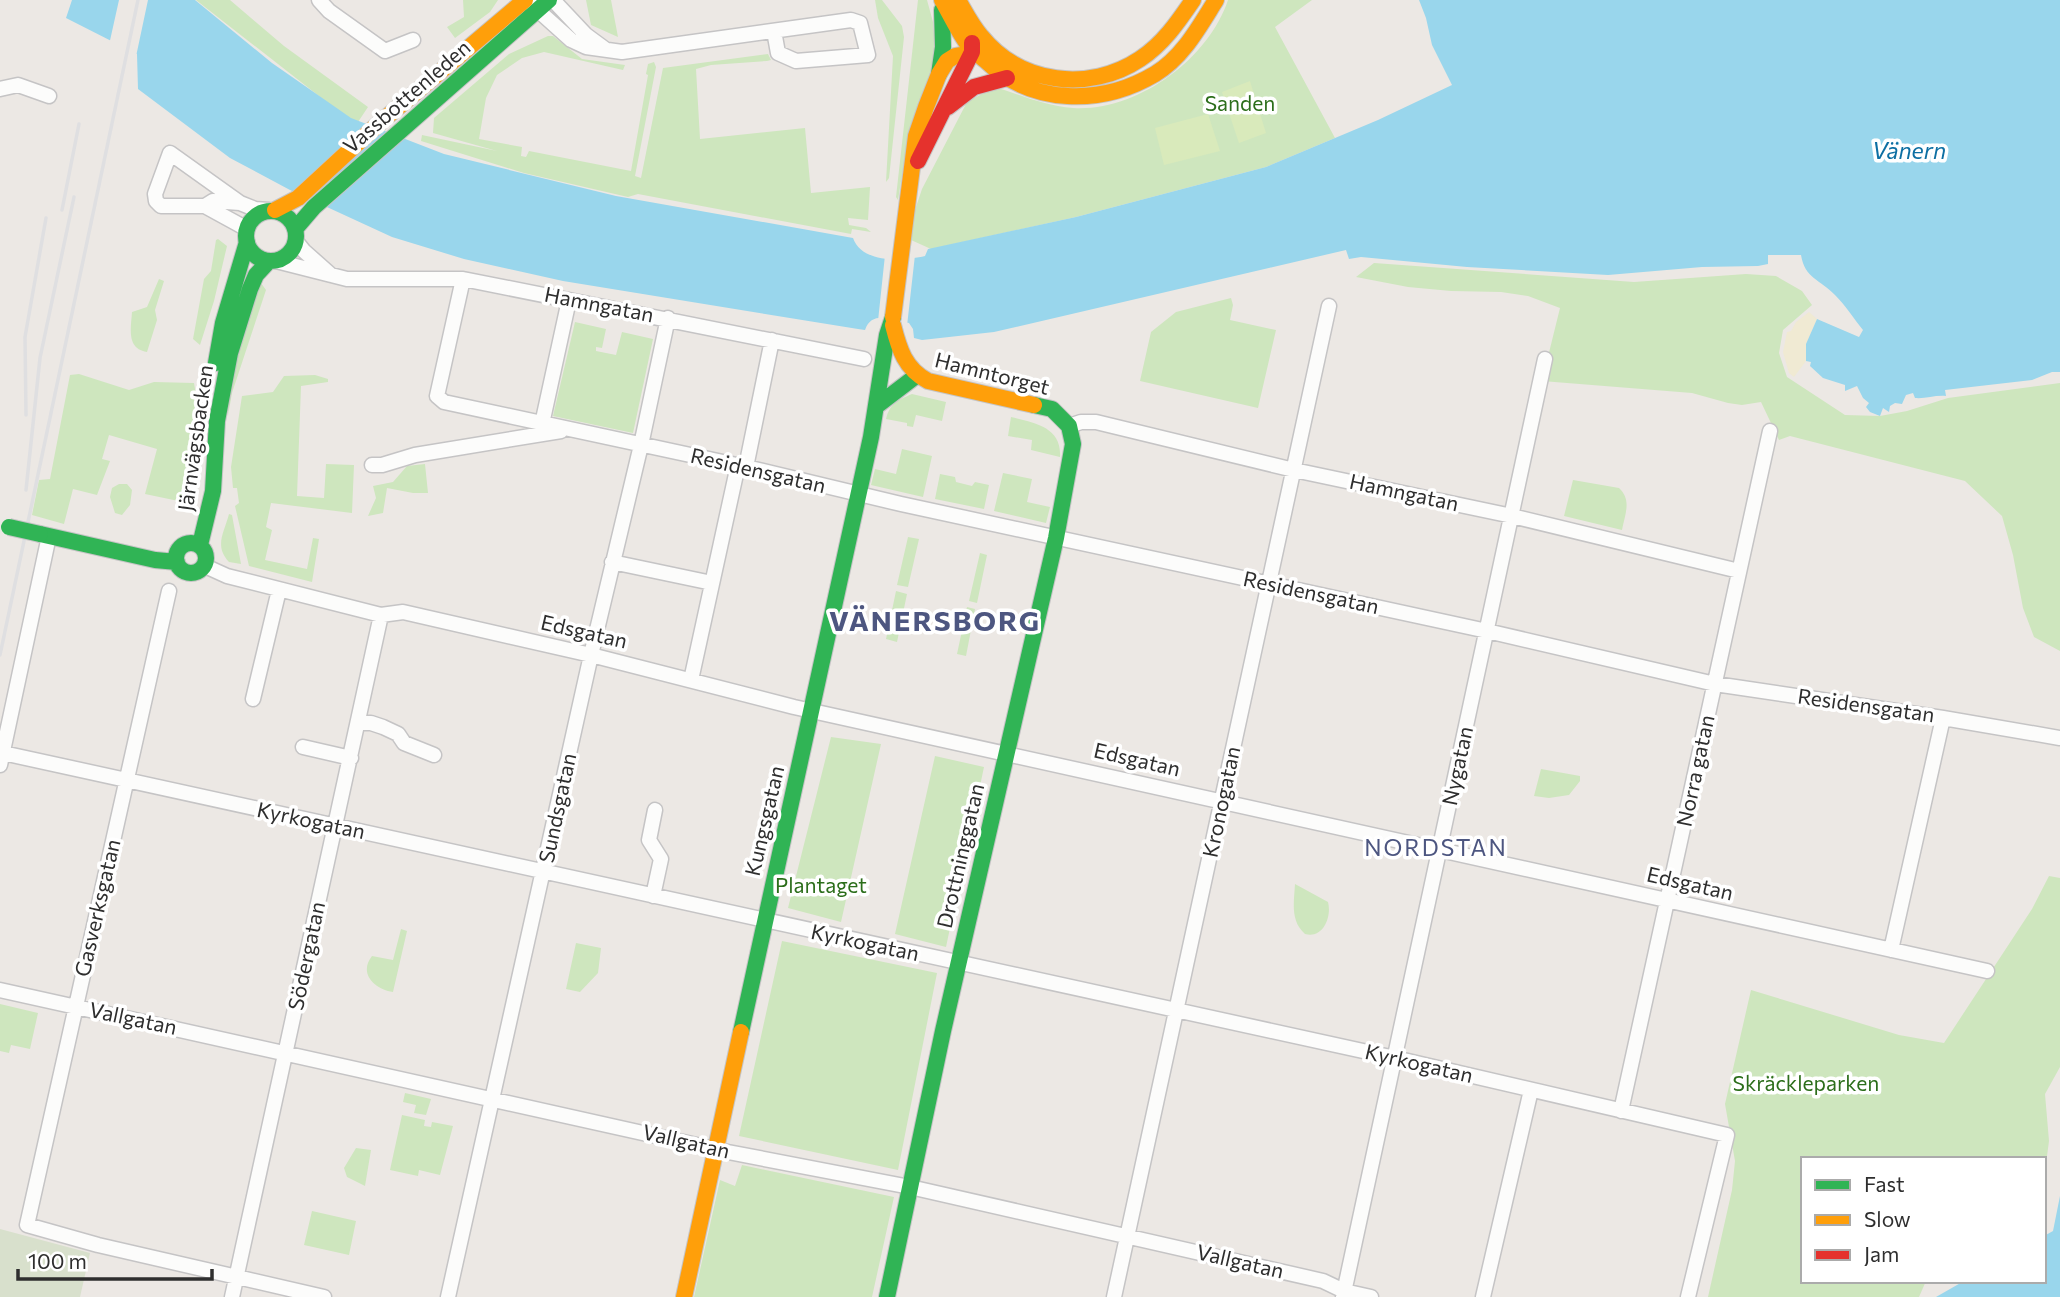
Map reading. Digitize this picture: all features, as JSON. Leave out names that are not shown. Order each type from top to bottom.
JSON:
[{"type":"street","points":[[319,0],[329,11],[385,51],[414,40]]},
{"type":"street","points":[[947,1],[967,18],[992,49],[1027,72],[1068,81],[1098,77],[1134,64],[1151,53],[1167,39],[1193,0]]},
{"type":"street","points":[[947,1],[962,39],[972,52],[1007,78],[1023,87],[1058,97],[1090,98],[1130,88],[1156,75],[1179,56],[1197,33],[1216,0]]},
{"type":"street","points":[[939,74],[947,1]]},
{"type":"street","points":[[539,2],[571,40],[586,47],[622,52],[851,20],[860,23],[868,55],[796,61],[778,53],[774,31]]},
{"type":"street","name":"Vassbottenleden","points":[[272,210],[298,198],[376,126],[539,2]]},
{"type":"street","name":"Vassbottenleden","points":[[296,235],[313,207],[539,2]]},
{"type":"street","points":[[912,174],[972,52],[972,37],[967,18]]},
{"type":"street","points":[[912,174],[916,136],[939,74],[947,61],[955,55],[992,49]]},
{"type":"street","points":[[942,112],[973,86],[983,81],[1007,78]]},
{"type":"street","points":[[0,89],[18,85],[49,96]]},
{"type":"street","points":[[240,203],[213,201],[205,206],[161,206],[156,201],[155,194],[170,153],[240,203],[289,217],[296,235],[332,276]]},
{"type":"street","name":"Kungsgatan","points":[[684,1297],[859,494],[877,405],[887,335],[892,324],[912,174]]},
{"type":"street","points":[[205,206],[247,236],[255,255],[273,261],[289,254],[296,235]]},
{"type":"street","points":[[217,421],[216,359],[223,323],[255,216],[272,210]]},
{"type":"street","name":"Hamngatan","points":[[273,261],[332,276],[362,280],[463,279],[864,359]]},
{"type":"street","name":"Järnvägsbacken","points":[[200,545],[215,482],[217,421],[230,353],[256,275],[273,261]]},
{"type":"street","name":"Residensgatan","points":[[463,279],[437,396],[444,402],[1487,631],[1715,684],[2060,738]]},
{"type":"street","points":[[542,424],[569,300]]},
{"type":"street","name":"Kronogatan","points":[[1114,1297],[1329,306]]},
{"type":"street","name":"Sundsgatan","points":[[448,1297],[668,318]]},
{"type":"street","name":"Hamntorget","points":[[892,324],[900,352],[916,376],[1052,409],[1069,426]]},
{"type":"street","points":[[691,680],[772,340]]},
{"type":"street","name":"Nygatan","points":[[1344,1294],[1545,359]]},
{"type":"street","points":[[877,405],[916,376]]},
{"type":"street","name":"Hamngatan","points":[[1069,426],[1096,422],[1294,470],[1512,516],[1740,571]]},
{"type":"street","name":"Drottninggatan","points":[[887,1297],[958,963],[1056,538],[1072,460],[1073,436],[1069,426]]},
{"type":"street","name":"Residensgatan","points":[[372,465],[382,465],[415,455],[566,430]]},
{"type":"street","name":"Norra gatan","points":[[1621,1111],[1770,431]]},
{"type":"street","points":[[5,526],[155,560],[177,562]]},
{"type":"street","points":[[1,759],[45,535]]},
{"type":"street","points":[[193,542],[200,545],[207,555],[205,566],[199,571],[189,573],[180,568],[176,554],[183,545],[193,542]]},
{"type":"street","points":[[612,562],[712,583]]},
{"type":"street","name":"Edsgatan","points":[[205,566],[228,576],[381,615],[403,612],[811,710],[1987,971]]},
{"type":"street","points":[[253,699],[279,590]]},
{"type":"street","name":"Gasverksgatan","points":[[169,591],[27,1225],[98,1245],[237,1276]]},
{"type":"street","name":"Södergatan","points":[[232,1297],[381,615]]},
{"type":"street","points":[[1891,950],[1943,718]]},
{"type":"street","points":[[358,723],[383,727],[398,734],[404,743],[434,755]]},
{"type":"street","points":[[303,747],[351,758]]},
{"type":"street","name":"Kyrkogatan","points":[[1,759],[127,781],[1395,1058],[1727,1135],[1688,1297]]},
{"type":"street","points":[[653,896],[661,859],[649,840],[655,810]]},
{"type":"street","name":"Vallgatan","points":[[0,990],[716,1149],[910,1186],[1323,1281],[1344,1294],[1371,1297]]},
{"type":"street","points":[[1483,1297],[1531,1090]]},
{"type":"street","points":[[237,1276],[324,1297]]},
{"type":"green space","points":[[196,0],[230,0],[284,46],[368,107],[356,125]]},
{"type":"green space","points":[[463,0],[498,0],[490,12],[455,38],[447,27],[464,17]]},
{"type":"green space","points":[[586,0],[611,0],[618,37],[591,25]]},
{"type":"green space","points":[[875,0],[882,0],[902,26],[904,37],[889,178],[886,182],[893,56],[878,18]]},
{"type":"green space","points":[[918,0],[927,0],[933,22],[935,46],[930,76],[910,126],[898,200],[896,197]]},
{"type":"green space","name":"Sanden","points":[[1228,0],[1312,0],[1275,27],[1335,138],[1266,167],[1076,217],[931,249],[911,240],[914,213],[922,189],[967,102],[995,87],[1063,107],[1097,107],[1121,101],[1167,78],[1187,62],[1218,22]]},
{"type":"green space","points":[[553,36],[582,59],[625,65],[623,70],[544,52],[522,58],[497,75],[486,98],[479,139],[522,147],[521,156],[526,157],[529,151],[631,171],[648,64],[654,62],[656,67],[635,176],[641,178],[663,68],[768,54],[771,60],[711,65],[696,69],[700,139],[805,128],[811,193],[870,187],[868,220],[848,218],[849,225],[866,228],[871,232],[852,229],[851,234],[638,194],[628,197],[524,173],[421,141],[422,135],[497,151],[433,133],[434,118],[509,54]]},
{"type":"green space","points":[[1250,81],[1266,133],[1239,143],[1222,92]]},
{"type":"green space","points":[[1208,114],[1220,151],[1164,165],[1155,128]]},
{"type":"green space","points":[[218,239],[227,246],[200,345],[193,339],[204,279],[211,271]]},
{"type":"green space","points":[[1374,263],[1634,282],[1746,274],[1776,276],[1802,291],[1812,305],[1783,330],[1779,353],[1787,377],[1845,415],[1880,416],[1948,398],[2060,383],[2060,651],[2034,637],[2023,608],[2002,516],[1965,481],[1790,436],[1779,440],[1761,402],[1742,405],[1692,393],[1542,381],[1560,308],[1528,296],[1408,287],[1356,277]]},
{"type":"green space","points":[[159,279],[164,281],[155,310],[157,320],[147,352],[136,347],[131,337],[132,312],[147,307]]},
{"type":"green space","points":[[261,283],[266,290],[232,393],[228,416],[230,378]]},
{"type":"green space","points":[[1231,298],[1233,305],[1230,320],[1276,330],[1258,408],[1140,381],[1151,332],[1176,312]]},
{"type":"green space","points":[[575,322],[606,329],[602,348],[596,347],[596,351],[616,355],[622,332],[653,339],[633,433],[553,416]]},
{"type":"green space","points":[[79,374],[129,390],[154,382],[194,383],[197,428],[188,503],[145,494],[157,449],[109,435],[102,459],[110,461],[97,495],[73,489],[64,524],[32,515],[39,480],[50,479],[70,375]]},
{"type":"green space","points":[[315,375],[328,379],[328,382],[301,386],[297,496],[324,498],[326,464],[354,465],[352,513],[271,503],[266,527],[272,530],[265,560],[307,569],[313,538],[319,539],[312,582],[249,566],[235,506],[239,503],[237,488],[233,488],[231,467],[242,396],[273,392],[284,376]]},
{"type":"green space","points":[[912,394],[946,402],[942,421],[916,415],[913,427],[907,426],[907,423],[886,419],[895,403]]},
{"type":"green space","points":[[1011,417],[1038,424],[1052,433],[1057,439],[1060,457],[1031,450],[1032,440],[1008,436]]},
{"type":"green space","points":[[902,449],[932,456],[923,497],[871,485],[875,469],[896,474]]},
{"type":"green space","points":[[425,464],[428,493],[387,488],[383,513],[368,516],[376,498],[373,486],[393,482],[407,466]]},
{"type":"green space","points":[[1003,473],[1032,479],[1027,502],[1050,507],[1046,523],[994,511]]},
{"type":"green space","points":[[940,474],[955,477],[956,482],[972,486],[975,482],[989,485],[984,509],[935,499]]},
{"type":"green space","points":[[1573,480],[1619,488],[1626,502],[1622,530],[1564,516]]},
{"type":"green space","points":[[127,484],[132,490],[130,505],[122,515],[115,513],[110,497],[112,488]]},
{"type":"green space","points":[[229,514],[232,515],[241,564],[229,562],[222,550]]},
{"type":"green space","points":[[908,537],[919,539],[908,587],[897,585]]},
{"type":"green space","points":[[980,553],[987,555],[977,603],[969,601]]},
{"type":"green space","points":[[896,591],[907,594],[897,642],[886,639]]},
{"type":"green space","points":[[967,607],[975,609],[966,656],[957,654]]},
{"type":"green space","name":"Plantaget","points":[[831,737],[881,744],[841,922],[788,908]]},
{"type":"green space","name":"Plantaget","points":[[935,756],[984,767],[946,947],[895,934]]},
{"type":"green space","points":[[1541,769],[1580,776],[1580,781],[1569,795],[1549,798],[1534,796]]},
{"type":"green space","name":"Skräckleparken","points":[[2049,876],[2060,878],[2060,1067],[2045,1094],[2049,1141],[2046,1164],[2046,1157],[1801,1157],[1801,1283],[1925,1283],[1919,1297],[1708,1297],[1732,1190],[1735,1161],[1725,1104],[1751,990],[1899,1035],[1944,1043],[2032,909]]},
{"type":"green space","points":[[1295,884],[1328,902],[1329,914],[1325,926],[1317,933],[1305,934],[1297,923],[1294,911]]},
{"type":"green space","points":[[401,929],[407,931],[393,992],[375,984],[367,969],[372,956],[393,960]]},
{"type":"green space","points":[[782,941],[937,973],[898,1170],[739,1136]]},
{"type":"green space","points":[[576,943],[601,948],[598,973],[580,992],[566,989]]},
{"type":"green space","points":[[0,1004],[38,1013],[30,1049],[11,1045],[9,1053],[0,1051]]},
{"type":"green space","points":[[405,1093],[431,1099],[426,1115],[414,1113],[416,1105],[403,1102]]},
{"type":"green space","points":[[402,1115],[425,1120],[424,1126],[431,1127],[432,1122],[453,1126],[440,1175],[419,1170],[418,1176],[390,1170]]},
{"type":"green space","points":[[356,1148],[371,1150],[365,1186],[347,1177],[344,1168]]},
{"type":"green space","points":[[742,1165],[894,1197],[872,1297],[694,1297],[720,1180],[735,1186]]},
{"type":"green space","points":[[312,1211],[356,1221],[349,1255],[304,1245]]},
{"type":"green space","points":[[0,1229],[90,1253],[80,1297],[0,1297]]},
{"type":"sand","points":[[1809,312],[1817,319],[1806,344],[1806,361],[1794,377],[1789,373],[1783,352],[1787,332]]},
{"type":"water","name":"Vänern","points":[[72,0],[195,0],[272,63],[351,118],[444,154],[616,196],[853,238],[865,252],[874,256],[906,259],[925,256],[928,249],[1076,217],[1266,167],[1378,120],[1452,85],[1432,45],[1419,0],[2060,0],[2060,372],[2052,372],[2032,380],[1945,390],[1946,396],[1915,398],[1913,393],[1906,395],[1902,404],[1895,403],[1890,406],[1889,412],[1883,408],[1880,416],[1870,412],[1866,407],[1869,403],[1857,386],[1845,391],[1845,385],[1823,378],[1810,366],[1811,362],[1806,361],[1806,344],[1817,319],[1859,337],[1863,330],[1835,295],[1810,274],[1801,255],[1768,255],[1768,264],[1758,266],[1702,267],[1608,275],[1467,267],[1361,257],[1349,259],[1346,250],[994,332],[922,340],[914,338],[909,323],[883,318],[872,320],[865,330],[563,281],[464,259],[392,237],[290,190],[230,158],[138,89],[137,54],[66,18]]},
{"type":"water","points":[[2060,1196],[2060,1297],[1936,1297],[1960,1283],[2046,1283],[2046,1235],[2053,1231]]},
{"type":"pier","points":[[119,0],[148,0],[134,66],[133,57],[109,45]]},
{"type":"pier","points":[[885,255],[915,255],[907,326],[878,321]]},
{"type":"railway","points":[[0,655],[138,0]]},
{"type":"railway","points":[[62,210],[79,124]]},
{"type":"railway","points":[[26,490],[40,358],[74,197]]},
{"type":"railway","points":[[26,415],[25,337],[46,218]]},
{"type":"traffic: fast","points":[[296,228],[314,207],[549,0]]},
{"type":"traffic: fast","points":[[939,74],[943,47],[942,10]]},
{"type":"traffic: fast","points":[[261,212],[281,212],[295,226],[296,236],[295,246],[281,260],[261,260],[247,246],[247,226],[261,212]]},
{"type":"traffic: fast","points":[[216,363],[223,323],[247,242]]},
{"type":"traffic: fast","points":[[200,545],[213,491],[217,421],[230,353],[250,289],[256,275],[269,261]]},
{"type":"traffic: fast","points":[[741,1032],[871,437],[887,335],[893,317]]},
{"type":"traffic: fast","points":[[878,405],[916,376]]},
{"type":"traffic: fast","points":[[887,1297],[943,1031],[1056,538],[1073,444],[1069,426],[1052,409],[1034,405]]},
{"type":"traffic: fast","points":[[9,527],[40,534]]},
{"type":"traffic: fast","points":[[40,534],[155,560],[177,562]]},
{"type":"traffic: fast","points":[[191,543],[202,547],[206,558],[202,569],[191,573],[180,569],[176,558],[180,547],[191,543]]},
{"type":"traffic: slow","points":[[275,210],[298,198],[376,126],[525,0]]},
{"type":"traffic: slow","points":[[942,0],[968,45],[1004,76],[1045,93],[1068,96],[1112,92],[1155,74],[1182,50],[1216,0]]},
{"type":"traffic: slow","points":[[958,0],[981,36],[1015,65],[1056,78],[1078,79],[1120,70],[1140,59],[1163,40],[1193,0]]},
{"type":"traffic: slow","points":[[893,317],[916,136],[926,107],[947,61],[955,56],[992,49]]},
{"type":"traffic: slow","points":[[893,325],[904,358],[914,371],[928,381],[1034,405]]},
{"type":"traffic: slow","points":[[684,1297],[741,1032]]},
{"type":"traffic: jam","points":[[918,161],[972,52],[972,43]]},
{"type":"traffic: jam","points":[[948,107],[974,87],[1007,78]]},
{"type":"district","name":"VÄNERSBORG","points":[[935,621]]},
{"type":"district","name":"NORDSTAN","points":[[1436,848]]}]
